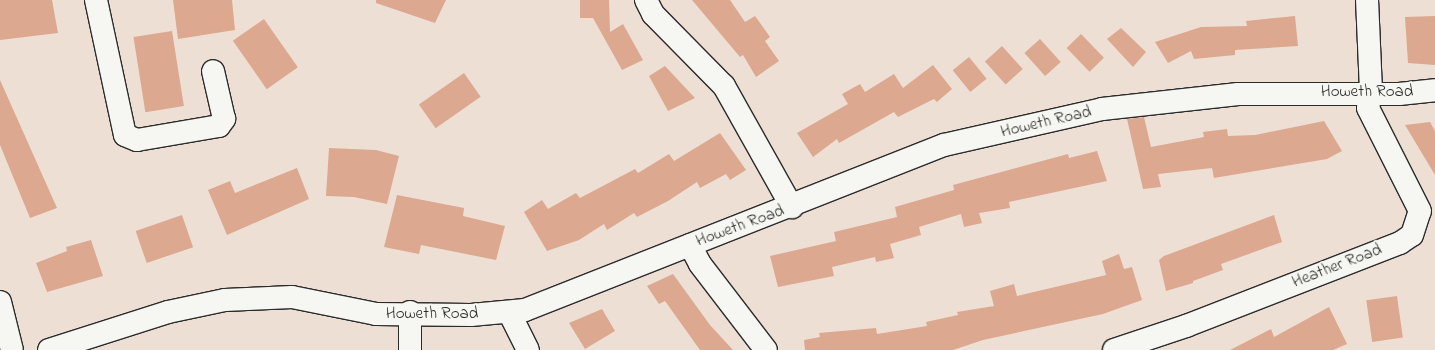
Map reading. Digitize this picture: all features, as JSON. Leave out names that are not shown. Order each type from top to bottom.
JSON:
[{"type":"street","points":[[96,0],[120,124],[125,135],[137,140],[219,126],[224,119],[212,71]]},
{"type":"street","points":[[646,0],[653,14],[724,86],[792,207]]},
{"type":"street","name":"Heather Road","points":[[1114,350],[1186,326],[1400,243],[1426,230],[1420,211],[1368,108],[1371,91],[1367,0]]},
{"type":"street","name":"Howeth Road","points":[[49,350],[168,312],[225,300],[292,296],[376,314],[410,312],[509,312],[563,296],[643,261],[792,207],[944,145],[1102,109],[1238,94],[1371,91],[1399,94],[1435,90]]},
{"type":"street","points":[[690,245],[700,264],[766,350]]},
{"type":"street","points":[[0,302],[12,350]]},
{"type":"street","points":[[410,312],[410,350]]},
{"type":"street","points":[[509,312],[528,350]]},
{"type":"building","points":[[0,0],[52,0],[58,33],[0,40]]},
{"type":"building","points":[[173,0],[232,0],[235,30],[178,39]]},
{"type":"building","points":[[376,0],[446,0],[435,23],[376,3]]},
{"type":"building","points":[[580,0],[609,0],[610,32],[623,24],[643,60],[622,70],[593,18],[580,18]]},
{"type":"building","points":[[692,0],[730,0],[745,22],[755,16],[770,37],[765,41],[779,61],[756,77],[743,55],[740,57]]},
{"type":"building","points":[[1295,16],[1298,46],[1235,50],[1235,55],[1194,59],[1191,51],[1168,63],[1155,42],[1201,27],[1247,26],[1246,21]]},
{"type":"building","points":[[1435,16],[1435,65],[1408,63],[1405,17]]},
{"type":"building","points":[[264,19],[298,67],[267,89],[233,41]]},
{"type":"building","points":[[1121,28],[1146,52],[1133,67],[1107,39]]},
{"type":"building","points":[[172,31],[184,106],[145,112],[133,37]]},
{"type":"building","points":[[1081,34],[1104,58],[1090,72],[1067,48]]},
{"type":"building","points":[[1040,39],[1061,62],[1045,76],[1024,53]]},
{"type":"building","points":[[1002,46],[1023,69],[1006,84],[985,61]]},
{"type":"building","points":[[969,57],[987,79],[970,92],[953,70]]},
{"type":"building","points":[[933,65],[952,89],[937,102],[934,99],[898,117],[894,112],[839,143],[837,139],[813,157],[797,133],[848,104],[842,94],[860,84],[865,92],[894,74],[903,88]]},
{"type":"building","points":[[665,66],[695,98],[668,111],[649,76]]},
{"type":"building","points":[[464,73],[481,97],[436,128],[419,105]]},
{"type":"building","points":[[0,80],[57,208],[30,218],[0,145]]},
{"type":"building","points":[[1144,117],[1151,147],[1204,137],[1203,132],[1227,129],[1228,136],[1255,135],[1324,121],[1342,151],[1327,159],[1214,178],[1212,168],[1158,174],[1161,187],[1143,189],[1127,119]]},
{"type":"building","points":[[1430,122],[1435,131],[1435,175],[1405,125]]},
{"type":"building","points":[[720,133],[746,170],[730,180],[726,174],[700,188],[697,182],[668,201],[637,217],[634,213],[607,230],[604,224],[579,240],[547,251],[524,212],[542,200],[548,209],[576,193],[580,198],[635,169],[638,173],[669,154],[674,161]]},
{"type":"building","points":[[329,148],[376,150],[399,156],[387,204],[354,197],[326,196]]},
{"type":"building","points":[[1097,151],[1107,181],[1009,202],[1010,208],[979,213],[982,223],[964,227],[961,214],[919,227],[921,235],[890,244],[894,258],[876,262],[875,257],[832,267],[834,276],[778,287],[770,256],[836,241],[834,232],[897,217],[895,207],[954,190],[953,185],[1068,154],[1069,158]]},
{"type":"building","points":[[297,168],[309,199],[227,235],[208,190],[230,181],[235,193]]},
{"type":"building","points":[[397,195],[464,208],[463,216],[505,226],[496,260],[421,245],[419,254],[384,247]]},
{"type":"building","points":[[182,215],[193,247],[147,263],[136,231]]},
{"type":"building","points":[[1274,215],[1282,242],[1221,264],[1223,270],[1193,281],[1193,283],[1166,291],[1159,260],[1164,256]]},
{"type":"building","points":[[91,240],[103,276],[47,292],[36,263],[67,251],[66,247]]},
{"type":"building","points":[[1119,254],[1124,269],[1132,267],[1142,300],[1103,314],[983,340],[953,350],[805,350],[804,340],[820,337],[819,333],[876,328],[877,334],[927,326],[926,322],[958,315],[957,312],[994,306],[990,291],[1014,284],[1017,296],[1106,275],[1102,261]]},
{"type":"building","points":[[673,274],[710,325],[733,350],[700,350],[665,301],[659,304],[647,286]]},
{"type":"building","points":[[1397,296],[1403,338],[1372,342],[1366,300]]},
{"type":"building","points":[[1329,307],[1347,344],[1333,350],[1230,350],[1271,329],[1274,337]]},
{"type":"building","points":[[602,309],[615,331],[585,349],[569,323]]}]
